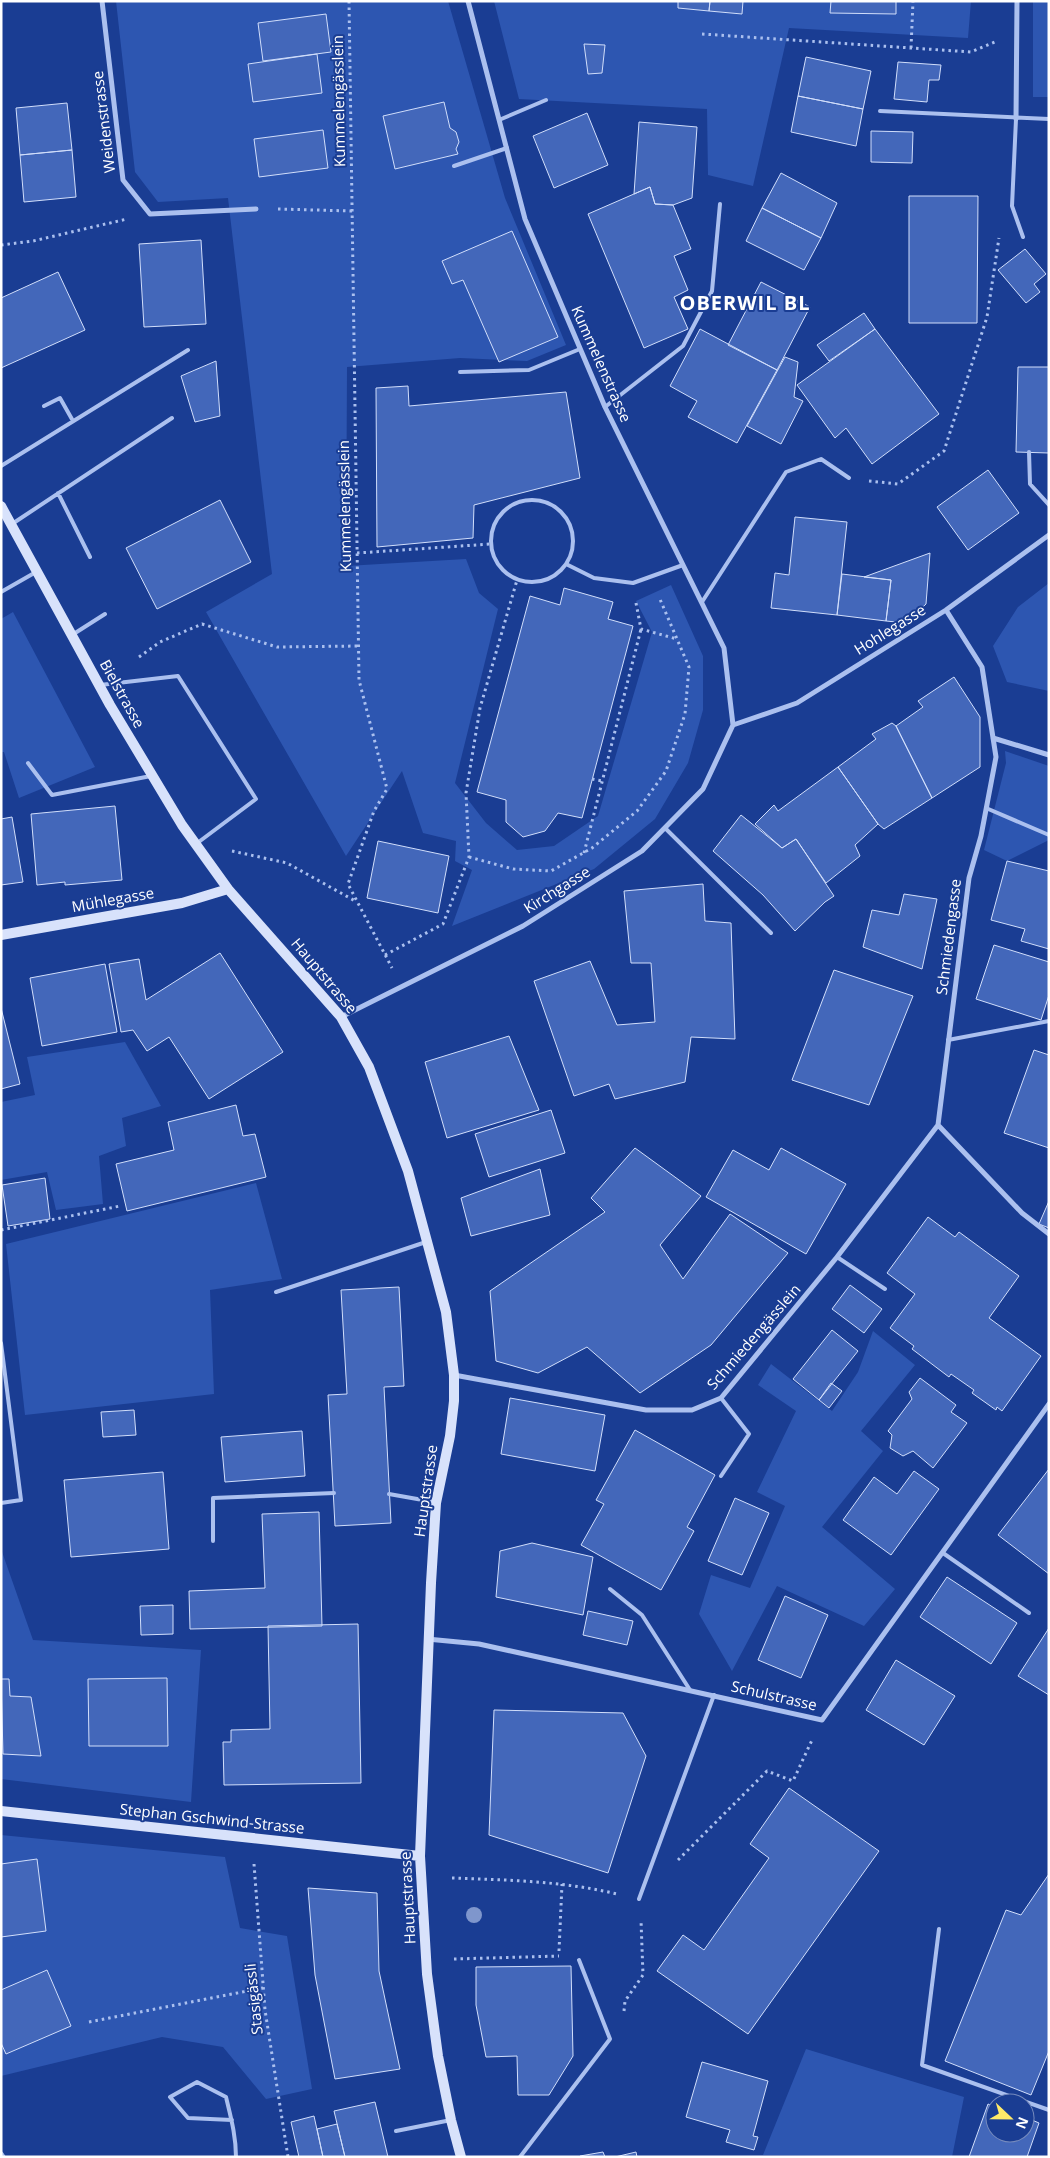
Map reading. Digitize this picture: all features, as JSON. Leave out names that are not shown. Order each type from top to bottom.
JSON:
[{"type":"main road","name":"Bielstrasse","points":[[1,506],[100,685],[153,775],[196,844],[228,889]]},
{"type":"main road","name":"Mühlegasse","points":[[1,935],[182,903],[228,889]]},
{"type":"main road","name":"Hauptstrasse","points":[[228,889],[341,1017],[369,1067],[408,1171],[446,1312],[454,1375],[454,1401],[450,1436],[436,1503],[427,1639],[420,1856],[427,1974],[438,2056],[451,2120],[461,2157]]},
{"type":"main road","name":"Stephan Gschwind-Strasse","points":[[1,1811],[420,1856]]},
{"type":"street","name":"Weidenstrasse","points":[[102,1],[123,180],[150,214]]},
{"type":"street","name":"Kummelenstrasse","points":[[468,1],[525,219],[605,408],[724,648],[733,725]]},
{"type":"street","points":[[1016,119],[1017,1]]},
{"type":"street","points":[[150,214],[256,209]]},
{"type":"street","name":"Hohlegasse","points":[[733,725],[797,704],[946,610],[1049,535]]},
{"type":"street","name":"Schmiedengasse","points":[[938,1126],[969,878],[981,836],[996,757],[982,666],[946,610]]},
{"type":"street","name":"Kirchgasse","points":[[341,1017],[523,926],[642,851],[703,790],[733,725]]},
{"type":"street","points":[[993,738],[1049,754]]},
{"type":"street","points":[[938,1126],[1022,1213],[1049,1234]]},
{"type":"street","name":"Schmiedengässlein","points":[[454,1375],[646,1410],[692,1410],[721,1398],[837,1257],[938,1126]]},
{"type":"street","name":"Schulstrasse","points":[[427,1639],[479,1644],[822,1720],[944,1553],[1049,1404]]},
{"type":"lane","points":[[499,120],[546,100]]},
{"type":"lane","points":[[880,111],[1016,119],[1049,119]]},
{"type":"lane","points":[[1016,119],[1012,206],[1023,237]]},
{"type":"lane","points":[[454,166],[507,148]]},
{"type":"lane","points":[[605,408],[683,346],[712,291],[720,204]]},
{"type":"lane","points":[[460,372],[529,370],[580,349]]},
{"type":"lane","points":[[1,466],[188,350]]},
{"type":"lane","points":[[44,406],[60,398],[73,421]]},
{"type":"lane","points":[[12,524],[172,418]]},
{"type":"lane","points":[[1029,452],[1030,484],[1049,505]]},
{"type":"lane","points":[[702,602],[786,472],[821,459],[849,478]]},
{"type":"lane","points":[[58,493],[90,557]]},
{"type":"lane","points":[[526,500],[540,500],[558,509],[570,524],[573,538],[572,552],[566,564],[556,574],[544,580],[530,582],[517,580],[505,572],[496,562],[490,535],[495,522],[503,511],[513,504],[526,500]]},
{"type":"lane","points":[[566,564],[594,578],[633,583],[683,565]]},
{"type":"lane","points":[[1,592],[38,571]]},
{"type":"lane","points":[[72,635],[105,614]]},
{"type":"lane","points":[[100,685],[178,676],[256,799],[196,844]]},
{"type":"lane","points":[[28,762],[52,795],[153,775]]},
{"type":"lane","points":[[986,808],[1049,835]]},
{"type":"lane","points":[[664,828],[771,933]]},
{"type":"lane","points":[[948,1040],[1049,1021]]},
{"type":"lane","points":[[276,1292],[426,1242]]},
{"type":"lane","points":[[837,1257],[885,1288]]},
{"type":"lane","points":[[1,1344],[21,1500],[1,1502]]},
{"type":"lane","points":[[721,1398],[749,1434],[721,1476]]},
{"type":"lane","points":[[213,1541],[213,1498],[334,1493]]},
{"type":"lane","points":[[389,1494],[436,1503]]},
{"type":"lane","points":[[944,1553],[1029,1613]]},
{"type":"lane","points":[[610,1589],[642,1615],[690,1690]]},
{"type":"lane","points":[[640,1899],[714,1695]]},
{"type":"lane","points":[[939,1929],[922,2065],[1049,2110]]},
{"type":"lane","points":[[520,2157],[610,2039],[579,1960]]},
{"type":"lane","points":[[232,2120],[188,2118],[170,2097],[197,2082],[226,2097],[232,2120],[236,2136],[236,2157]]},
{"type":"lane","points":[[396,2131],[451,2120]]},
{"type":"path","name":"Kummelengässlein","points":[[349,1],[359,680],[387,788],[374,810],[348,884],[401,987]]},
{"type":"path","points":[[912,48],[913,1]]},
{"type":"path","points":[[702,34],[971,52],[1016,33]]},
{"type":"path","points":[[256,209],[352,211]]},
{"type":"path","points":[[1,245],[33,241],[150,214]]},
{"type":"path","points":[[849,478],[898,484],[944,450],[987,317],[1000,235]]},
{"type":"path","points":[[357,553],[491,544]]},
{"type":"path","points":[[469,857],[514,869],[551,871],[592,848],[637,811],[666,771],[685,714],[689,667],[651,577]]},
{"type":"path","points":[[385,955],[443,924],[469,857],[466,792],[480,708],[517,580]]},
{"type":"path","points":[[584,853],[641,629],[633,583]]},
{"type":"path","points":[[137,658],[160,642],[202,624],[277,647],[358,646]]},
{"type":"path","points":[[641,629],[677,640]]},
{"type":"path","points":[[592,779],[602,781]]},
{"type":"path","points":[[196,844],[286,863],[357,902]]},
{"type":"path","points":[[1,1230],[120,1206]]},
{"type":"path","points":[[673,1865],[767,1771],[792,1781],[822,1720]]},
{"type":"path","name":"Stasigässli","points":[[252,1838],[263,1988],[288,2157]]},
{"type":"path","points":[[452,1878],[562,1884],[594,1888]]},
{"type":"path","points":[[454,1959],[558,1956],[562,1884]]},
{"type":"path","points":[[625,2002],[643,1975],[640,1899]]},
{"type":"path","points":[[89,2022],[263,1988]]},
{"type":"shaded area","points":[[116,1],[448,1],[505,198],[566,345],[527,361],[460,358],[347,367],[346,566],[466,559],[479,593],[498,609],[455,783],[486,823],[517,850],[554,846],[598,816],[652,632],[636,601],[671,585],[703,656],[703,710],[688,763],[655,819],[594,869],[452,926],[472,870],[455,861],[456,841],[423,833],[402,771],[346,856],[206,612],[272,574],[228,198],[158,202],[135,172]]},
{"type":"shaded area","points":[[494,1],[971,1],[968,38],[789,28],[753,186],[708,175],[707,109],[519,99]]},
{"type":"shaded area","points":[[1033,1],[1049,1],[1049,97],[1033,97]]},
{"type":"shaded area","points":[[1049,583],[1049,691],[1007,682],[993,646],[1018,607]]},
{"type":"shaded area","points":[[13,612],[95,767],[19,798],[4,752],[1,752],[1,619]]},
{"type":"shaded area","points":[[1005,751],[1049,766],[1049,840],[1007,861],[984,850],[1006,763]]},
{"type":"shaded area","points":[[125,1042],[161,1106],[122,1118],[126,1146],[99,1156],[103,1204],[56,1210],[47,1172],[1,1180],[1,1102],[35,1095],[27,1057]]},
{"type":"shaded area","points":[[256,1183],[282,1279],[210,1290],[214,1394],[25,1415],[6,1244]]},
{"type":"shaded area","points":[[873,1331],[915,1365],[861,1431],[883,1451],[822,1527],[895,1589],[864,1626],[777,1586],[732,1671],[699,1614],[711,1575],[750,1588],[785,1506],[757,1492],[796,1411],[758,1385],[771,1364],[832,1411],[858,1372]]},
{"type":"shaded area","points":[[1,1549],[33,1640],[201,1650],[191,1802],[1,1779]]},
{"type":"shaded area","points":[[1,1835],[225,1857],[240,1928],[287,1936],[312,2089],[266,2099],[223,2047],[162,2037],[1,2076]]},
{"type":"shaded area","points":[[806,2049],[964,2097],[952,2157],[763,2155]]},
{"type":"building","points":[[678,1],[710,1],[709,11],[678,8]]},
{"type":"building","points":[[710,1],[743,1],[742,14],[709,11]]},
{"type":"building","points":[[831,1],[896,1],[896,14],[830,13]]},
{"type":"building","points":[[326,14],[331,52],[263,61],[258,23]]},
{"type":"building","points":[[584,44],[605,45],[602,73],[588,74]]},
{"type":"building","points":[[317,54],[322,93],[253,102],[248,64]]},
{"type":"building","points":[[806,57],[871,71],[863,109],[798,96]]},
{"type":"building","points":[[898,62],[941,65],[939,80],[929,80],[927,102],[894,99]]},
{"type":"building","points":[[798,96],[863,109],[856,146],[791,132]]},
{"type":"building","points":[[444,102],[450,128],[456,132],[459,142],[456,149],[458,154],[395,169],[383,116]]},
{"type":"building","points":[[67,103],[72,150],[20,155],[16,108]]},
{"type":"building","points":[[587,113],[608,165],[554,188],[533,136]]},
{"type":"building","points":[[639,122],[697,127],[692,198],[673,205],[655,204],[650,187],[634,194]]},
{"type":"building","points":[[323,130],[328,168],[259,177],[254,139]]},
{"type":"building","points":[[871,131],[913,132],[912,163],[871,162]]},
{"type":"building","points":[[72,150],[76,197],[24,202],[20,155]]},
{"type":"building","points":[[781,173],[837,203],[821,238],[762,208]]},
{"type":"building","points":[[650,187],[655,204],[673,205],[691,249],[674,256],[688,290],[674,297],[688,329],[644,348],[588,214]]},
{"type":"building","points":[[909,196],[978,196],[977,323],[909,323]]},
{"type":"building","points":[[762,208],[821,238],[804,270],[746,241]]},
{"type":"building","points":[[512,231],[558,337],[499,362],[463,280],[452,284],[442,261]]},
{"type":"building","points":[[201,240],[206,324],[144,327],[139,244]]},
{"type":"building","points":[[1025,249],[1046,274],[1034,284],[1040,292],[1026,303],[998,270]]},
{"type":"building","points":[[58,272],[85,330],[1,368],[1,298]]},
{"type":"building","points":[[761,282],[810,307],[777,370],[728,345]]},
{"type":"building","points":[[864,313],[875,329],[829,361],[817,345]]},
{"type":"building","points":[[700,329],[777,370],[737,443],[688,417],[697,401],[670,386]]},
{"type":"building","points":[[875,329],[939,414],[872,464],[846,428],[835,438],[797,385]]},
{"type":"building","points":[[785,357],[798,362],[794,397],[803,401],[781,444],[747,426]]},
{"type":"building","points":[[216,361],[220,416],[195,422],[181,376]]},
{"type":"building","points":[[1018,367],[1049,367],[1049,453],[1016,452]]},
{"type":"building","points":[[408,386],[409,406],[566,392],[580,478],[474,505],[473,538],[377,547],[376,388]]},
{"type":"building","points":[[988,470],[1019,513],[968,550],[937,507]]},
{"type":"building","points":[[220,500],[251,562],[157,609],[126,548]]},
{"type":"building","points":[[795,517],[847,522],[837,615],[771,608],[775,573],[789,575]]},
{"type":"building","points":[[930,553],[926,604],[906,623],[886,621],[891,580],[864,577]]},
{"type":"building","points":[[842,574],[891,580],[886,621],[837,615]]},
{"type":"building","points":[[564,588],[613,602],[608,619],[633,626],[582,818],[558,813],[545,831],[523,837],[506,822],[506,800],[477,792],[530,596],[560,605]]},
{"type":"building","points":[[954,677],[980,717],[980,767],[932,798],[896,726],[923,707],[918,701]]},
{"type":"building","points":[[892,723],[896,726],[932,798],[884,829],[878,824],[838,767],[876,739],[872,734]]},
{"type":"building","points":[[838,767],[878,824],[855,845],[860,856],[826,883],[796,839],[782,848],[755,824],[774,805],[778,811]]},
{"type":"building","points":[[115,806],[122,880],[65,885],[65,882],[37,885],[31,814]]},
{"type":"building","points":[[741,815],[782,848],[796,839],[834,896],[825,902],[795,931],[763,895],[713,851]]},
{"type":"building","points":[[12,817],[23,882],[1,885],[1,819]]},
{"type":"building","points":[[378,841],[449,856],[438,913],[367,898]]},
{"type":"building","points":[[1007,861],[1049,871],[1049,949],[1021,941],[1025,929],[991,920]]},
{"type":"building","points":[[703,884],[705,921],[731,923],[735,1039],[691,1037],[685,1082],[615,1099],[609,1084],[574,1096],[534,981],[590,961],[617,1025],[655,1022],[651,963],[631,963],[624,891]]},
{"type":"building","points":[[904,894],[937,899],[922,969],[863,947],[872,910],[899,915]]},
{"type":"building","points":[[994,945],[1049,962],[1049,995],[1041,1020],[976,999]]},
{"type":"building","points":[[220,953],[283,1052],[209,1099],[169,1037],[147,1051],[133,1030],[121,1032],[109,964],[139,959],[146,1000]]},
{"type":"building","points":[[105,964],[117,1032],[42,1046],[30,978]]},
{"type":"building","points":[[834,970],[913,996],[869,1105],[792,1080]]},
{"type":"building","points":[[1,1008],[20,1084],[1,1089]]},
{"type":"building","points":[[509,1036],[539,1110],[447,1138],[425,1062]]},
{"type":"building","points":[[1034,1050],[1049,1055],[1049,1148],[1004,1133]]},
{"type":"building","points":[[236,1105],[243,1136],[255,1134],[266,1177],[127,1211],[116,1164],[174,1150],[168,1122]]},
{"type":"building","points":[[551,1110],[565,1153],[489,1177],[475,1134]]},
{"type":"building","points":[[635,1148],[701,1196],[660,1245],[683,1279],[730,1214],[788,1253],[711,1345],[640,1393],[587,1347],[538,1373],[496,1361],[490,1291],[605,1212],[591,1198]]},
{"type":"building","points":[[781,1148],[846,1184],[806,1254],[706,1197],[733,1150],[769,1170]]},
{"type":"building","points":[[540,1169],[550,1215],[471,1236],[461,1198]]},
{"type":"building","points":[[45,1178],[50,1219],[8,1226],[2,1185]]},
{"type":"building","points":[[1049,1201],[1049,1228],[1039,1224]]},
{"type":"building","points":[[928,1217],[955,1237],[959,1232],[1019,1276],[989,1318],[1041,1356],[1002,1411],[997,1407],[996,1410],[972,1393],[974,1390],[951,1374],[949,1377],[912,1349],[914,1346],[890,1328],[915,1294],[887,1273]]},
{"type":"building","points":[[850,1285],[882,1309],[864,1333],[832,1309]]},
{"type":"building","points":[[399,1287],[404,1386],[384,1387],[391,1523],[335,1526],[328,1395],[347,1394],[341,1290]]},
{"type":"building","points":[[832,1330],[858,1351],[819,1400],[793,1379]]},
{"type":"building","points":[[920,1378],[956,1405],[951,1412],[967,1423],[933,1468],[913,1451],[903,1456],[890,1448],[892,1435],[888,1431],[912,1399],[909,1392]]},
{"type":"building","points":[[831,1383],[842,1391],[829,1408],[819,1400]]},
{"type":"building","points":[[510,1398],[605,1415],[595,1471],[501,1454]]},
{"type":"building","points":[[134,1410],[136,1435],[103,1437],[101,1412]]},
{"type":"building","points":[[635,1430],[715,1475],[687,1527],[694,1531],[661,1590],[581,1545],[604,1504],[596,1500]]},
{"type":"building","points":[[302,1431],[305,1476],[225,1482],[221,1437]]},
{"type":"building","points":[[1049,1469],[1049,1574],[998,1535]]},
{"type":"building","points":[[914,1471],[939,1489],[891,1555],[843,1520],[874,1477],[897,1494]]},
{"type":"building","points":[[163,1472],[169,1549],[71,1557],[64,1480]]},
{"type":"building","points":[[735,1498],[769,1513],[742,1575],[708,1561]]},
{"type":"building","points":[[319,1512],[322,1626],[190,1629],[189,1591],[265,1588],[262,1514]]},
{"type":"building","points":[[532,1543],[593,1557],[583,1615],[496,1597],[500,1551]]},
{"type":"building","points":[[947,1577],[1017,1623],[991,1664],[920,1617]]},
{"type":"building","points":[[785,1596],[828,1615],[801,1678],[758,1660]]},
{"type":"building","points":[[173,1605],[173,1634],[141,1635],[140,1606]]},
{"type":"building","points":[[588,1611],[633,1621],[627,1645],[583,1635]]},
{"type":"building","points":[[358,1624],[361,1783],[224,1785],[223,1742],[231,1742],[231,1730],[270,1729],[268,1626]]},
{"type":"building","points":[[1049,1628],[1049,1695],[1018,1676]]},
{"type":"building","points":[[896,1660],[955,1696],[924,1745],[866,1710]]},
{"type":"building","points":[[167,1678],[168,1746],[89,1746],[88,1679]]},
{"type":"building","points":[[1,1679],[9,1679],[10,1696],[31,1697],[41,1756],[3,1754]]},
{"type":"building","points":[[494,1710],[623,1713],[646,1756],[608,1873],[489,1835]]},
{"type":"building","points":[[789,1788],[879,1851],[748,2034],[657,1971],[683,1935],[704,1950],[769,1858],[750,1844]]},
{"type":"building","points":[[37,1859],[46,1931],[1,1937],[1,1864]]},
{"type":"building","points":[[1049,1874],[1049,2051],[1032,2093],[1026,2093],[945,2061],[1006,1910],[1021,1915]]},
{"type":"building","points":[[308,1888],[377,1893],[379,1971],[400,2069],[335,2079],[315,1975]]},
{"type":"building","points":[[571,1966],[573,2056],[549,2095],[518,2095],[517,2056],[486,2057],[476,2005],[476,1967]]},
{"type":"building","points":[[47,1970],[71,2026],[6,2054],[1,2043],[1,1990]]},
{"type":"building","points":[[702,2062],[768,2081],[753,2136],[758,2137],[754,2150],[726,2142],[730,2130],[686,2117]]},
{"type":"building","points":[[375,2102],[388,2157],[345,2157],[334,2111]]},
{"type":"building","points":[[985,2112],[985,2143],[1032,2143],[1027,2157],[969,2157]]},
{"type":"building","points":[[314,2116],[323,2157],[299,2157],[291,2122]]},
{"type":"building","points":[[1035,2121],[1039,2123],[1035,2134]]},
{"type":"building","points":[[337,2124],[345,2157],[323,2157],[317,2129]]},
{"type":"building","points":[[603,2152],[605,2157],[580,2156]]},
{"type":"building","points":[[636,2152],[637,2157],[615,2157]]},
{"type":"district","name":"OBERWIL BL","points":[[745,303]]}]
